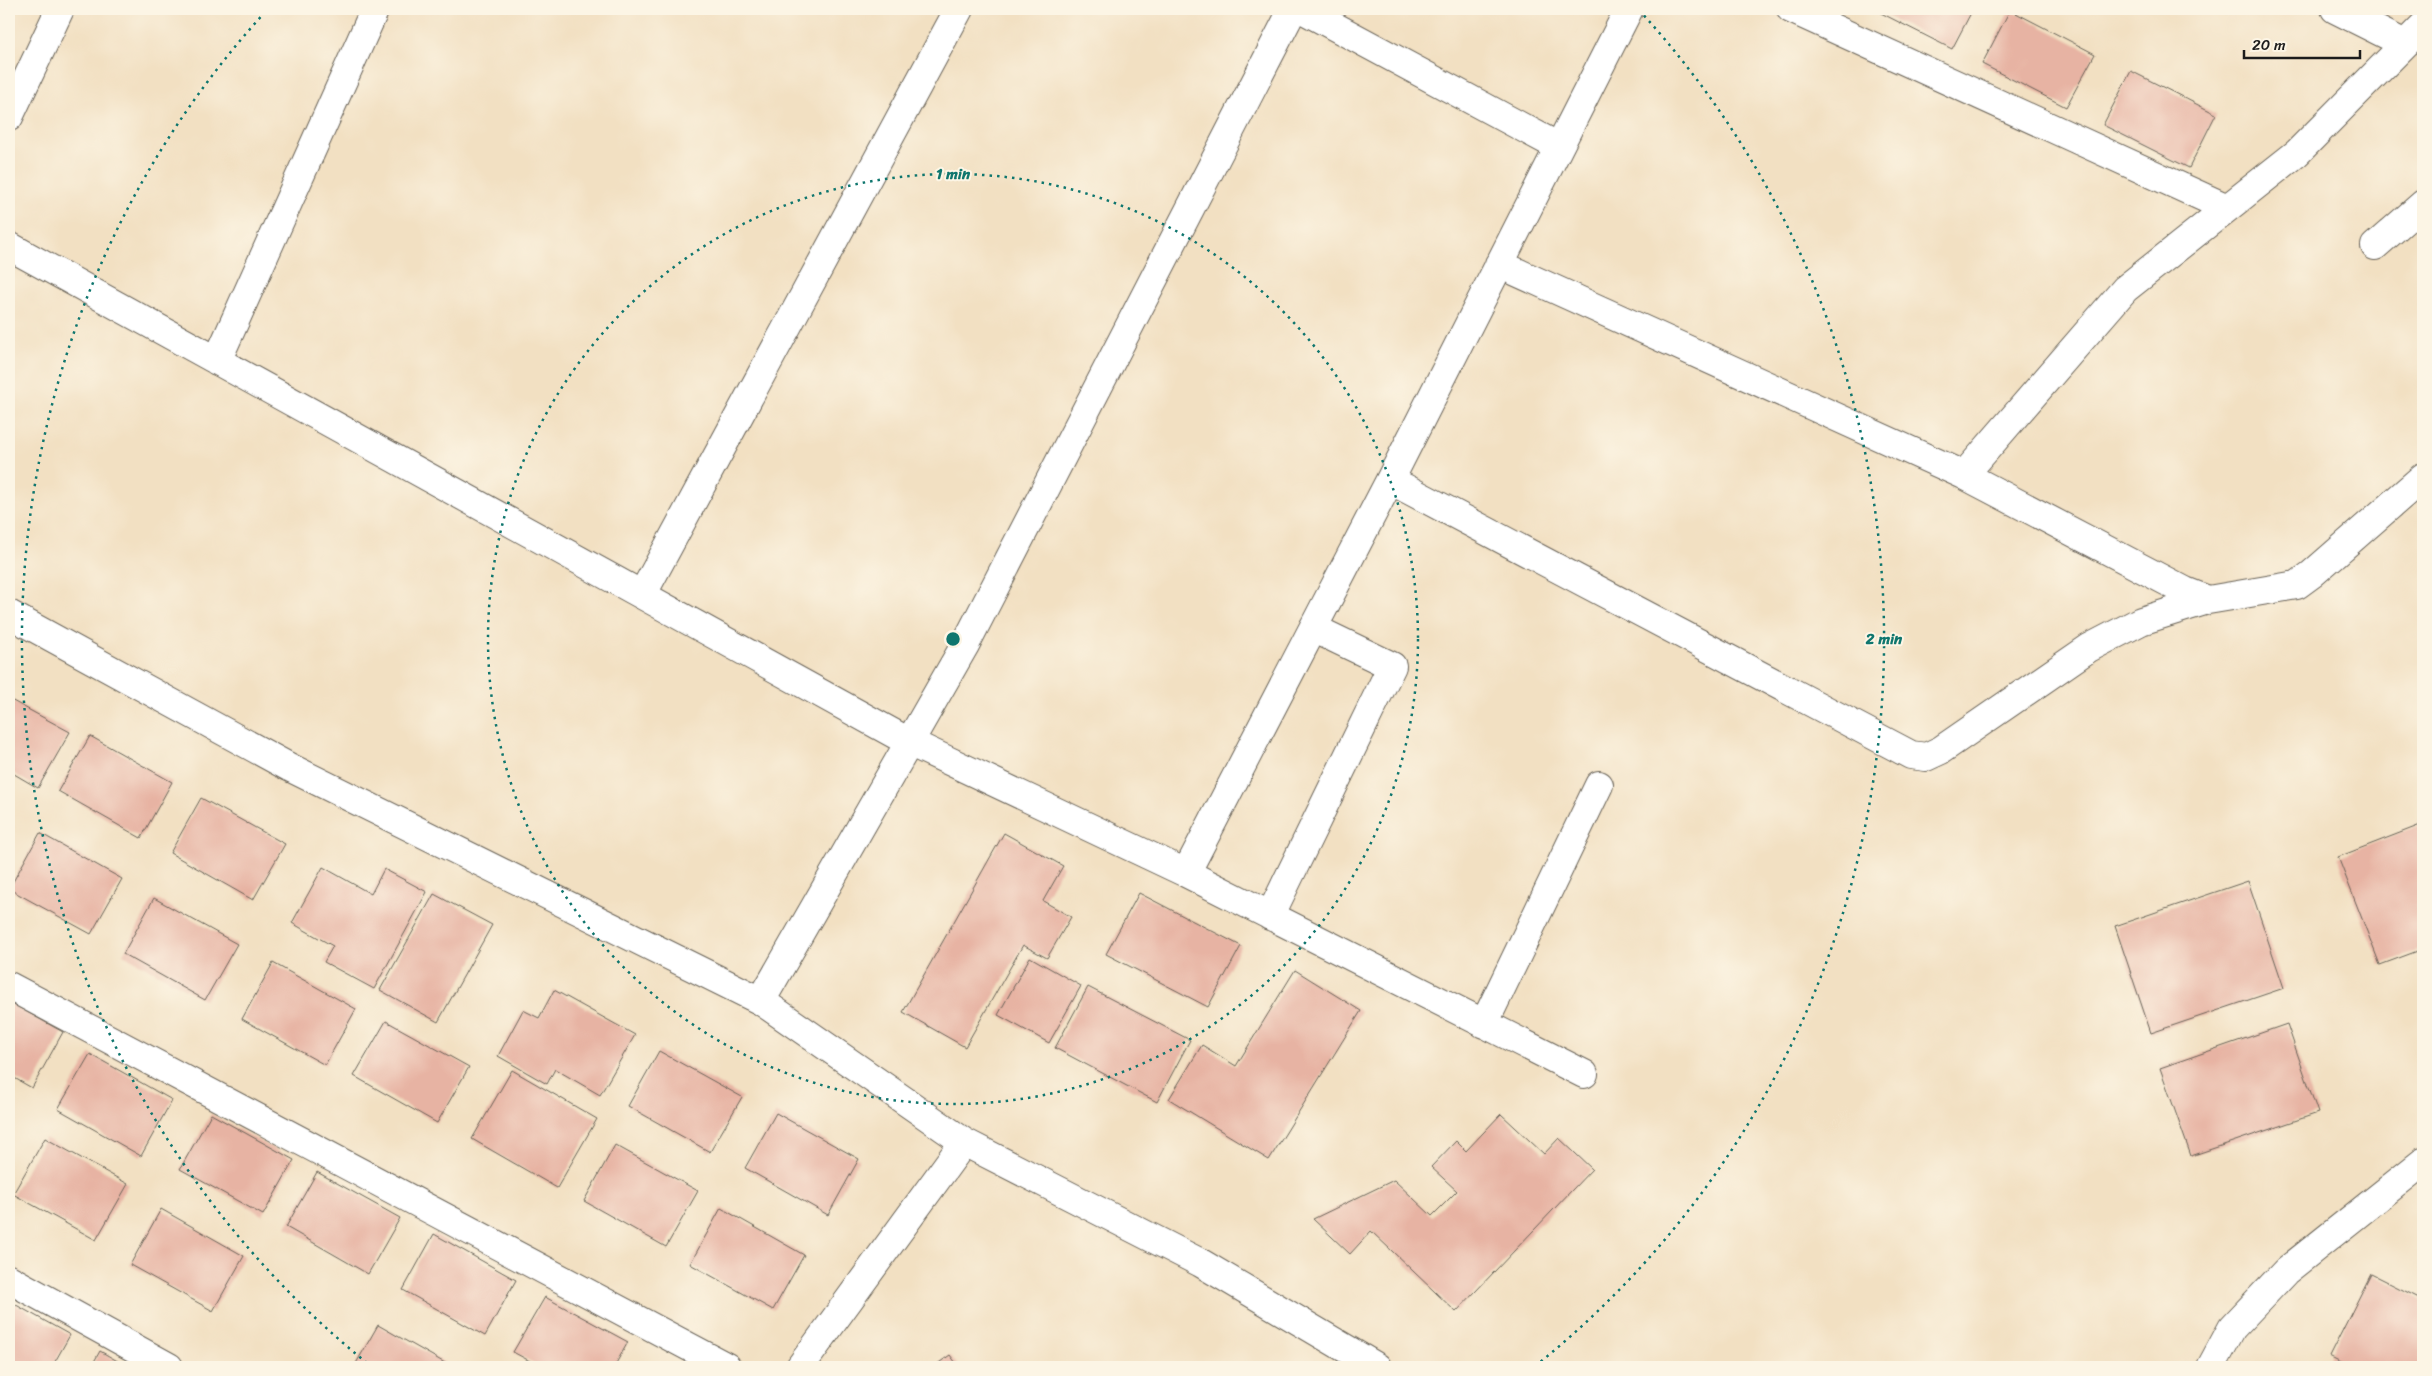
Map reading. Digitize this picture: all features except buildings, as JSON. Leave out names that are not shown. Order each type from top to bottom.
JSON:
[{"type":"street","points":[[9,117],[60,9]]},
{"type":"street","points":[[216,361],[375,9]]},
{"type":"street","points":[[642,595],[959,9]]},
{"type":"street","points":[[761,1001],[964,645],[1292,9]]},
{"type":"street","points":[[1302,9],[1559,147]]},
{"type":"street","points":[[1186,873],[1390,480],[1629,9]]},
{"type":"street","points":[[1792,9],[2227,208]]},
{"type":"street","points":[[1964,475],[2125,289],[2297,152],[2414,35],[2335,9]]},
{"type":"street","points":[[2375,246],[2423,204]]},
{"type":"street","points":[[9,246],[909,742],[1186,873],[1584,1074]]},
{"type":"street","points":[[1499,264],[1964,475],[2185,591],[2208,600]]},
{"type":"street","points":[[1390,480],[1911,755],[1926,757],[1941,750],[2089,648],[2141,621],[2208,600],[2297,585],[2423,477]]},
{"type":"street","points":[[9,614],[289,767],[761,1001],[964,1142],[1201,1263],[1377,1367]]},
{"type":"street","points":[[1270,916],[1392,666],[1313,628]]},
{"type":"street","points":[[1484,1024],[1599,785]]},
{"type":"street","points":[[9,986],[727,1367]]},
{"type":"street","points":[[800,1367],[964,1142]]},
{"type":"street","points":[[2211,1367],[2232,1328],[2286,1271],[2423,1162]]},
{"type":"street","points":[[9,1279],[169,1367]]}]
